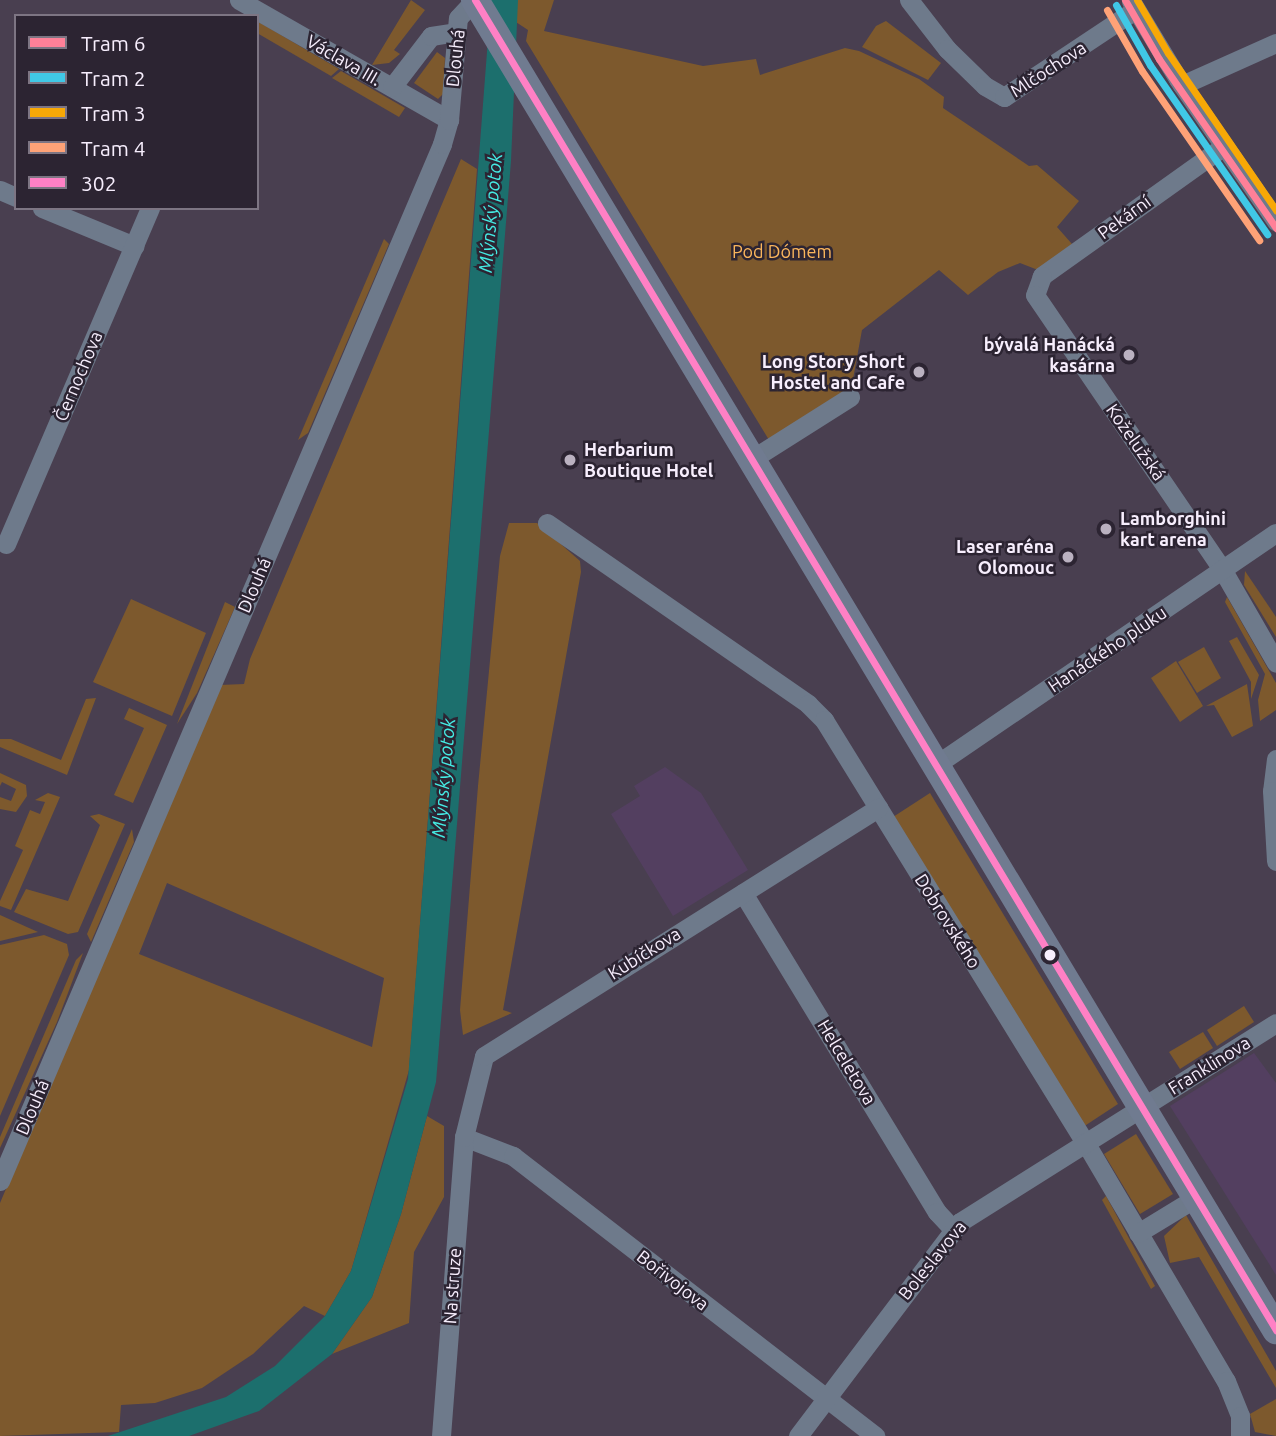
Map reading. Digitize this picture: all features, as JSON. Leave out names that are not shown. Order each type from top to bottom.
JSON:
[{"type":"main road","points":[[482,12],[1275,1327]]},
{"type":"street","name":"Václava III.","points":[[239,0],[449,120]]},
{"type":"street","name":"Mlčochova","points":[[909,0],[947,49],[985,86],[1004,97],[1133,5]]},
{"type":"street","points":[[1133,5],[1182,85],[1276,221]]},
{"type":"street","name":"Dlouhá","points":[[2,1171],[449,120],[456,32],[462,10],[482,12]]},
{"type":"street","points":[[392,87],[431,36],[456,32]]},
{"type":"street","points":[[1182,85],[1276,43]]},
{"type":"street","name":"Pekární","points":[[1035,295],[1042,276],[1224,146]]},
{"type":"street","points":[[47,210],[134,246]]},
{"type":"street","name":"Černochova","points":[[6,544],[149,210]]},
{"type":"street","name":"Koželužská","points":[[1035,295],[1222,569],[1276,663]]},
{"type":"street","points":[[752,459],[850,397]]},
{"type":"street","name":"Dobrovského","points":[[547,523],[808,704],[830,729],[1085,1142],[1233,1394],[1241,1416],[1240,1436]]},
{"type":"street","name":"Hanáckého pluku","points":[[937,764],[1276,533]]},
{"type":"street","points":[[1276,759],[1272,791],[1276,861]]},
{"type":"street","name":"Kubíčkova","points":[[464,1137],[484,1056],[878,808]]},
{"type":"street","name":"Helceletova","points":[[743,892],[937,1212],[953,1229]]},
{"type":"street","name":"Franklinova","points":[[1142,1106],[1276,1023]]},
{"type":"street","name":"Boleslavova","points":[[798,1436],[824,1397],[953,1229],[979,1207],[1142,1106]]},
{"type":"street","name":"Bořivojova","points":[[464,1137],[513,1156],[875,1436]]},
{"type":"street","name":"Na struze","points":[[441,1436],[464,1137]]},
{"type":"street","points":[[1138,1233],[1197,1197]]},
{"type":"shaded area","points":[[665,767],[701,793],[748,870],[673,916],[611,814],[640,796],[634,786]]},
{"type":"shaded area","points":[[1254,1053],[1276,1083],[1276,1275],[1170,1106]]},
{"type":"green space","points":[[411,0],[425,10],[394,50],[400,54],[389,63],[372,65]]},
{"type":"green space","name":"Pod Dómem","points":[[496,0],[554,0],[544,31],[703,66],[756,59],[760,75],[845,48],[859,51],[919,79],[944,97],[943,108],[1029,166],[1037,165],[1079,201],[1057,227],[1072,244],[1038,270],[1020,263],[998,272],[968,295],[939,270],[862,330],[851,390],[769,440],[526,41],[528,30],[507,16]]},
{"type":"green space","points":[[886,21],[941,63],[928,80],[862,47],[876,26]]},
{"type":"green space","points":[[259,22],[339,69],[331,76],[259,34]]},
{"type":"green space","points":[[437,52],[445,58],[443,94],[438,99],[414,83]]},
{"type":"green space","points":[[341,71],[405,108],[399,117],[332,78]]},
{"type":"green space","points":[[461,159],[477,169],[409,1070],[351,1271],[325,1316],[304,1306],[253,1354],[202,1388],[155,1403],[121,1405],[119,1432],[0,1436],[0,1203],[220,685],[244,684],[250,659]],"holes":[[[167,883],[384,978],[372,1047],[139,954]]]},
{"type":"green space","points":[[384,239],[389,244],[308,433],[298,440]]},
{"type":"green space","points":[[509,523],[537,523],[580,561],[581,572],[503,1010],[512,1013],[463,1035],[460,1010],[478,786],[500,556]]},
{"type":"green space","points":[[1245,571],[1276,617],[1276,637],[1244,585]]},
{"type":"green space","points":[[1227,597],[1276,683],[1276,710],[1260,721],[1258,700],[1265,674],[1225,602]]},
{"type":"green space","points":[[131,599],[206,633],[172,716],[93,682]]},
{"type":"green space","points":[[225,602],[235,607],[197,693],[177,724]]},
{"type":"green space","points":[[1237,637],[1259,675],[1251,699],[1251,682],[1229,641]]},
{"type":"green space","points":[[1204,647],[1221,678],[1197,693],[1178,662]]},
{"type":"green space","points":[[1176,661],[1203,706],[1180,722],[1151,678]]},
{"type":"green space","points":[[1247,684],[1253,726],[1232,737],[1214,705],[1206,706]]},
{"type":"green space","points":[[96,698],[67,775],[0,747],[0,739],[11,739],[61,760],[86,699]]},
{"type":"green space","points":[[129,708],[167,725],[133,803],[114,795],[144,728],[124,719]]},
{"type":"green space","points":[[0,773],[26,785],[27,796],[16,812],[0,809],[0,797],[11,801],[16,789],[2,782],[0,786]]},
{"type":"green space","points":[[48,793],[60,797],[11,910],[0,906],[23,850],[15,846],[30,810],[40,814],[45,802],[35,800]]},
{"type":"green space","points":[[930,793],[1118,1104],[1083,1127],[893,817]]},
{"type":"green space","points":[[99,814],[125,824],[78,932],[68,934],[14,912],[26,889],[68,901],[100,825],[90,816]]},
{"type":"green space","points":[[132,829],[134,842],[91,942],[87,934]]},
{"type":"green space","points":[[0,915],[38,932],[0,941]]},
{"type":"green space","points":[[44,935],[67,944],[69,955],[0,1116],[0,945]]},
{"type":"green space","points":[[83,953],[57,1022],[0,1148],[0,1137],[76,960]]},
{"type":"green space","points":[[1244,1006],[1254,1022],[1217,1046],[1207,1030]]},
{"type":"green space","points":[[1203,1032],[1213,1048],[1180,1069],[1169,1052]]},
{"type":"green space","points":[[427,1116],[444,1126],[444,1197],[414,1252],[409,1323],[332,1354],[372,1297],[401,1214]]},
{"type":"green space","points":[[1136,1134],[1173,1194],[1140,1214],[1104,1154]]},
{"type":"green space","points":[[1106,1196],[1155,1286],[1151,1289],[1102,1200]]},
{"type":"green space","points":[[1186,1215],[1276,1371],[1276,1388],[1199,1257],[1170,1263],[1164,1236]]},
{"type":"green space","points":[[1276,1399],[1276,1436],[1255,1432],[1250,1414]]},
{"type":"water","name":"Mlýnský potok","points":[[491,0],[518,0],[511,161],[436,1082],[401,1214],[372,1297],[332,1354],[259,1411],[189,1436],[108,1436],[226,1397],[275,1366],[325,1316],[351,1271],[408,1079]]},
{"type":"tram line","name":"6","points":[[1125,0],[1159,59],[1276,228]]},
{"type":"tram line","name":"3","points":[[1137,0],[1168,53],[1276,210]]},
{"type":"tram line","name":"2","points":[[1116,5],[1150,65],[1267,234]]},
{"type":"tram line","name":"4","points":[[1107,10],[1142,71],[1259,240]]},
{"type":"transit line","name":"302","points":[[475,0],[1276,1330]]},
{"type":"place","name":"bývalá Hanácká kasárna","points":[[1129,355]]},
{"type":"place","name":"Long Story Short Hostel and Cafe","points":[[919,372]]},
{"type":"place","name":"Herbarium Boutique Hotel","points":[[570,460]]},
{"type":"place","name":"Lamborghini kart arena","points":[[1106,529]]},
{"type":"place","name":"Laser aréna Olomouc","points":[[1068,557]]}]
